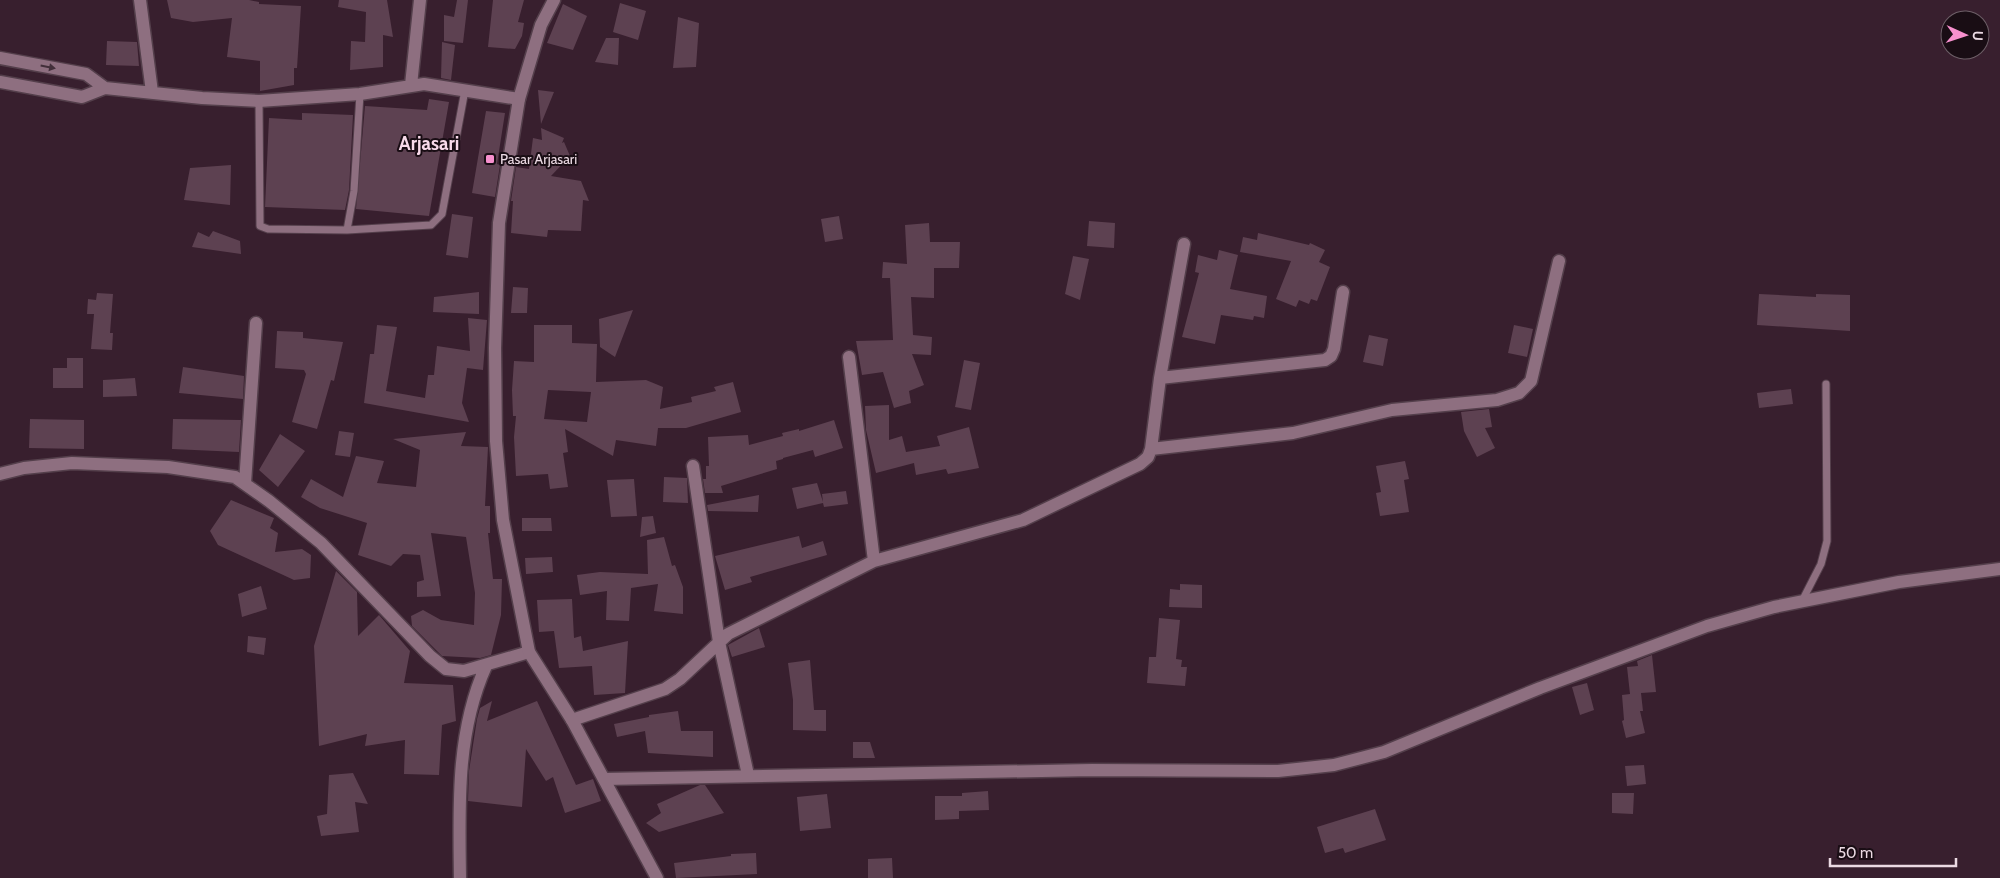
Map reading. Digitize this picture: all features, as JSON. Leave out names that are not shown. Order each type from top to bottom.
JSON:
[{"type":"street","points":[[140,0],[152,92]]},
{"type":"street","points":[[411,85],[420,0]]},
{"type":"street","points":[[551,2],[540,25],[519,99],[499,223],[495,348],[496,431],[502,520],[517,602],[529,652],[572,720],[657,878]]},
{"type":"street","points":[[0,58],[86,74],[105,88]]},
{"type":"street","points":[[0,82],[82,97],[105,88],[202,98],[259,101],[360,94],[424,84],[519,99]]},
{"type":"street","points":[[572,720],[665,689],[680,679],[728,634],[874,561],[1023,520],[1140,464],[1148,457],[1151,449],[1160,378],[1184,244]]},
{"type":"street","points":[[1151,449],[1293,433],[1392,410],[1497,400],[1519,393],[1531,381],[1559,261]]},
{"type":"street","points":[[1160,378],[1325,360],[1331,356],[1334,349],[1343,292]]},
{"type":"street","points":[[245,484],[256,323]]},
{"type":"street","points":[[850,358],[874,561]]},
{"type":"street","points":[[0,474],[24,468],[82,463],[168,467],[235,476],[321,543],[430,656],[446,669],[464,671],[529,652]]},
{"type":"street","points":[[694,466],[719,642],[748,775]]},
{"type":"street","points":[[604,779],[1092,770],[1278,771],[1334,765],[1384,752],[1540,688],[1707,626],[1802,601],[1899,582],[2000,569]]},
{"type":"street","points":[[460,878],[460,827],[464,743],[469,711],[486,666]]},
{"type":"lane","points":[[259,101],[260,226],[268,229],[347,230],[431,225],[437,220],[442,214],[465,90]]},
{"type":"lane","points":[[347,230],[354,191],[360,94]]},
{"type":"lane","points":[[1802,601],[1821,564],[1827,541],[1826,384]]},
{"type":"building","points":[[167,0],[249,0],[259,2],[259,4],[301,6],[297,68],[294,68],[294,85],[260,91],[260,61],[227,57],[232,18],[193,22],[171,18]]},
{"type":"building","points":[[339,0],[387,0],[393,37],[383,35],[383,67],[350,70],[351,41],[365,42],[366,12],[338,7]]},
{"type":"building","points":[[457,0],[468,0],[463,43],[444,41],[444,15],[454,17]]},
{"type":"building","points":[[493,0],[524,0],[518,22],[524,23],[522,36],[515,49],[488,47]]},
{"type":"building","points":[[620,3],[646,11],[638,40],[613,32]]},
{"type":"building","points":[[563,4],[587,16],[573,50],[547,43]]},
{"type":"building","points":[[678,17],[699,23],[696,67],[673,68]]},
{"type":"building","points":[[606,38],[619,38],[618,65],[595,62]]},
{"type":"building","points":[[107,41],[137,42],[139,66],[106,65]]},
{"type":"building","points":[[442,42],[455,45],[451,80],[441,78]]},
{"type":"building","points":[[538,90],[554,92],[541,124]]},
{"type":"building","points":[[429,99],[449,102],[429,216],[356,209],[365,106],[427,110]]},
{"type":"building","points":[[486,111],[505,113],[497,164],[500,165],[495,197],[472,193]]},
{"type":"building","points":[[302,113],[353,115],[349,190],[345,210],[265,207],[269,118],[302,120]]},
{"type":"building","points":[[541,128],[564,138],[562,143],[564,142],[570,156],[551,176],[581,181],[589,201],[583,200],[581,231],[548,230],[547,237],[511,233],[513,201],[511,201],[516,167],[529,169],[533,138],[542,140]]},
{"type":"building","points":[[231,165],[230,205],[184,200],[190,168]]},
{"type":"building","points":[[452,214],[473,217],[468,258],[446,255]]},
{"type":"building","points":[[839,216],[843,239],[825,242],[821,219]]},
{"type":"building","points":[[1089,221],[1115,223],[1114,248],[1087,246]]},
{"type":"building","points":[[929,223],[930,242],[960,242],[959,268],[934,268],[934,298],[911,297],[913,335],[932,337],[931,355],[912,354],[924,385],[909,391],[911,403],[894,408],[883,372],[862,375],[856,341],[893,340],[890,278],[882,278],[883,262],[907,264],[905,225]]},
{"type":"building","points":[[213,231],[240,241],[241,254],[192,247],[198,232],[209,237]]},
{"type":"building","points":[[1258,233],[1309,245],[1310,243],[1325,250],[1319,262],[1330,267],[1317,301],[1311,299],[1309,304],[1299,300],[1296,307],[1276,299],[1291,261],[1240,252],[1243,237],[1257,240]]},
{"type":"building","points":[[1219,250],[1238,255],[1230,289],[1267,296],[1264,318],[1254,316],[1253,320],[1221,315],[1215,344],[1182,337],[1199,273],[1195,272],[1198,255],[1217,260]]},
{"type":"building","points":[[1073,256],[1089,259],[1080,300],[1065,294]]},
{"type":"building","points":[[513,287],[528,288],[527,313],[511,313]]},
{"type":"building","points":[[479,292],[479,314],[433,312],[434,297]]},
{"type":"building","points":[[97,293],[113,294],[110,333],[113,333],[112,350],[91,349],[94,314],[87,314],[88,299],[96,300]]},
{"type":"building","points":[[1759,294],[1816,297],[1816,294],[1850,295],[1850,331],[1757,325]]},
{"type":"building","points":[[633,310],[615,357],[600,347],[599,319]]},
{"type":"building","points":[[468,318],[487,320],[483,370],[467,368],[462,403],[469,422],[364,403],[370,354],[374,354],[377,325],[397,327],[386,391],[425,398],[428,375],[434,375],[437,346],[470,351]]},
{"type":"building","points":[[534,325],[572,325],[572,343],[597,344],[596,382],[646,380],[663,387],[660,409],[692,402],[691,397],[716,391],[714,387],[733,382],[741,412],[686,428],[658,428],[656,446],[616,440],[613,456],[565,429],[568,452],[563,453],[568,487],[550,489],[548,474],[516,476],[514,437],[516,416],[513,416],[512,390],[514,361],[534,362]],"holes":[[[548,390],[591,392],[587,422],[544,419]]]},
{"type":"building","points":[[1514,325],[1533,329],[1527,357],[1508,353]]},
{"type":"building","points":[[277,331],[303,332],[303,338],[343,342],[334,381],[331,380],[317,429],[292,422],[306,374],[304,370],[275,368]]},
{"type":"building","points":[[1369,335],[1388,339],[1383,366],[1363,362]]},
{"type":"building","points":[[67,358],[83,358],[83,388],[53,388],[53,368],[67,368]]},
{"type":"building","points":[[964,360],[980,363],[971,410],[955,407]]},
{"type":"building","points":[[183,367],[244,376],[243,399],[179,393]]},
{"type":"building","points":[[135,378],[137,396],[103,397],[103,380]]},
{"type":"building","points":[[1791,389],[1793,404],[1759,408],[1757,393]]},
{"type":"building","points":[[889,405],[889,440],[902,436],[906,452],[940,446],[937,436],[969,427],[979,468],[948,474],[946,469],[916,475],[914,463],[876,473],[866,430],[865,406]]},
{"type":"building","points":[[1489,409],[1492,427],[1485,428],[1495,448],[1477,457],[1464,431],[1461,412]]},
{"type":"building","points":[[30,419],[84,420],[84,449],[29,448]]},
{"type":"building","points":[[173,419],[241,420],[239,452],[172,449]]},
{"type":"building","points":[[834,420],[843,448],[815,457],[813,450],[783,458],[776,461],[777,469],[721,486],[723,493],[705,493],[703,479],[706,479],[706,466],[709,466],[708,437],[748,435],[749,445],[783,436],[782,433],[799,429],[799,431]]},
{"type":"building","points":[[339,431],[354,433],[350,457],[335,455]]},
{"type":"building","points":[[466,432],[461,446],[488,447],[485,506],[490,506],[490,533],[488,533],[493,579],[502,579],[501,615],[491,655],[480,658],[442,656],[412,626],[411,616],[423,610],[441,620],[474,625],[475,593],[466,537],[431,533],[441,596],[417,597],[417,582],[424,580],[420,555],[403,554],[391,566],[358,555],[367,523],[320,508],[301,497],[311,479],[343,497],[356,456],[384,461],[377,483],[416,487],[420,450],[393,439]]},
{"type":"building","points":[[280,434],[305,451],[278,487],[259,470]]},
{"type":"building","points":[[1405,461],[1409,479],[1404,480],[1409,512],[1380,516],[1376,493],[1381,492],[1376,466]]},
{"type":"building","points":[[664,477],[687,478],[688,503],[663,502]]},
{"type":"building","points":[[634,479],[637,516],[611,517],[607,480]]},
{"type":"building","points":[[817,483],[823,502],[822,494],[846,491],[848,504],[824,507],[823,503],[797,509],[792,488]]},
{"type":"building","points":[[759,495],[758,512],[708,511],[707,505]]},
{"type":"building","points":[[231,500],[274,518],[270,528],[278,533],[275,552],[302,549],[311,555],[310,578],[294,580],[218,545],[210,531]]},
{"type":"building","points":[[653,516],[656,533],[640,537],[642,517]]},
{"type":"building","points":[[522,518],[551,518],[552,531],[522,531]]},
{"type":"building","points":[[799,536],[802,548],[823,541],[827,555],[750,577],[752,582],[725,590],[715,556]]},
{"type":"building","points":[[664,537],[672,566],[675,565],[683,587],[683,614],[654,611],[658,584],[631,588],[629,621],[606,620],[607,591],[580,595],[577,575],[600,572],[648,574],[647,540]]},
{"type":"building","points":[[552,557],[553,572],[526,574],[525,558]]},
{"type":"building","points":[[336,571],[357,592],[358,636],[379,615],[410,651],[404,683],[453,685],[456,721],[442,725],[439,775],[404,774],[405,740],[365,746],[367,734],[319,746],[314,646]]},
{"type":"building","points":[[1180,584],[1202,585],[1202,608],[1169,607],[1170,589],[1180,590]]},
{"type":"building","points":[[261,586],[267,609],[242,617],[238,594]]},
{"type":"building","points":[[572,599],[574,638],[581,636],[583,651],[628,641],[625,693],[594,695],[592,666],[559,668],[554,631],[539,632],[537,600]]},
{"type":"building","points":[[1159,618],[1180,620],[1176,659],[1182,660],[1181,667],[1187,667],[1185,686],[1147,683],[1149,657],[1156,657]]},
{"type":"building","points":[[759,628],[765,647],[732,657],[728,645]]},
{"type":"building","points":[[248,636],[266,638],[264,655],[247,652]]},
{"type":"building","points":[[1652,655],[1656,692],[1641,693],[1643,711],[1640,711],[1645,733],[1626,738],[1622,721],[1624,720],[1622,695],[1630,694],[1627,667],[1638,666],[1637,661]]},
{"type":"building","points":[[810,660],[814,710],[826,710],[826,731],[793,730],[793,700],[788,663]]},
{"type":"building","points":[[1587,683],[1594,710],[1580,715],[1572,687]]},
{"type":"building","points":[[492,701],[487,721],[537,701],[576,785],[593,779],[601,801],[565,813],[553,777],[546,781],[526,749],[522,807],[468,801],[469,771],[477,719],[480,708]]},
{"type":"building","points":[[678,711],[681,731],[713,731],[713,757],[648,753],[645,731],[617,737],[614,724],[649,717],[649,715]]},
{"type":"building","points":[[853,742],[870,742],[875,758],[853,758]]},
{"type":"building","points":[[1644,765],[1646,784],[1627,786],[1625,766]]},
{"type":"building","points":[[353,773],[368,804],[355,802],[359,832],[321,836],[317,816],[327,814],[329,775]]},
{"type":"building","points":[[700,785],[705,785],[724,813],[659,832],[646,823],[661,813],[657,804]]},
{"type":"building","points":[[988,791],[989,810],[959,811],[959,819],[935,820],[935,796],[962,796],[962,793]]},
{"type":"building","points":[[1612,793],[1634,793],[1633,814],[1612,813]]},
{"type":"building","points":[[827,794],[831,828],[800,831],[797,797]]},
{"type":"building","points":[[1375,809],[1386,840],[1345,853],[1343,848],[1325,853],[1317,827]]},
{"type":"building","points":[[756,853],[757,874],[676,878],[674,863],[731,856],[731,854]]},
{"type":"building","points":[[892,858],[893,878],[868,878],[868,859]]},
{"type":"place","name":"Pasar Arjasari","points":[[490,159]]},
{"type":"district","name":"Arjasari","points":[[429,143]]}]
